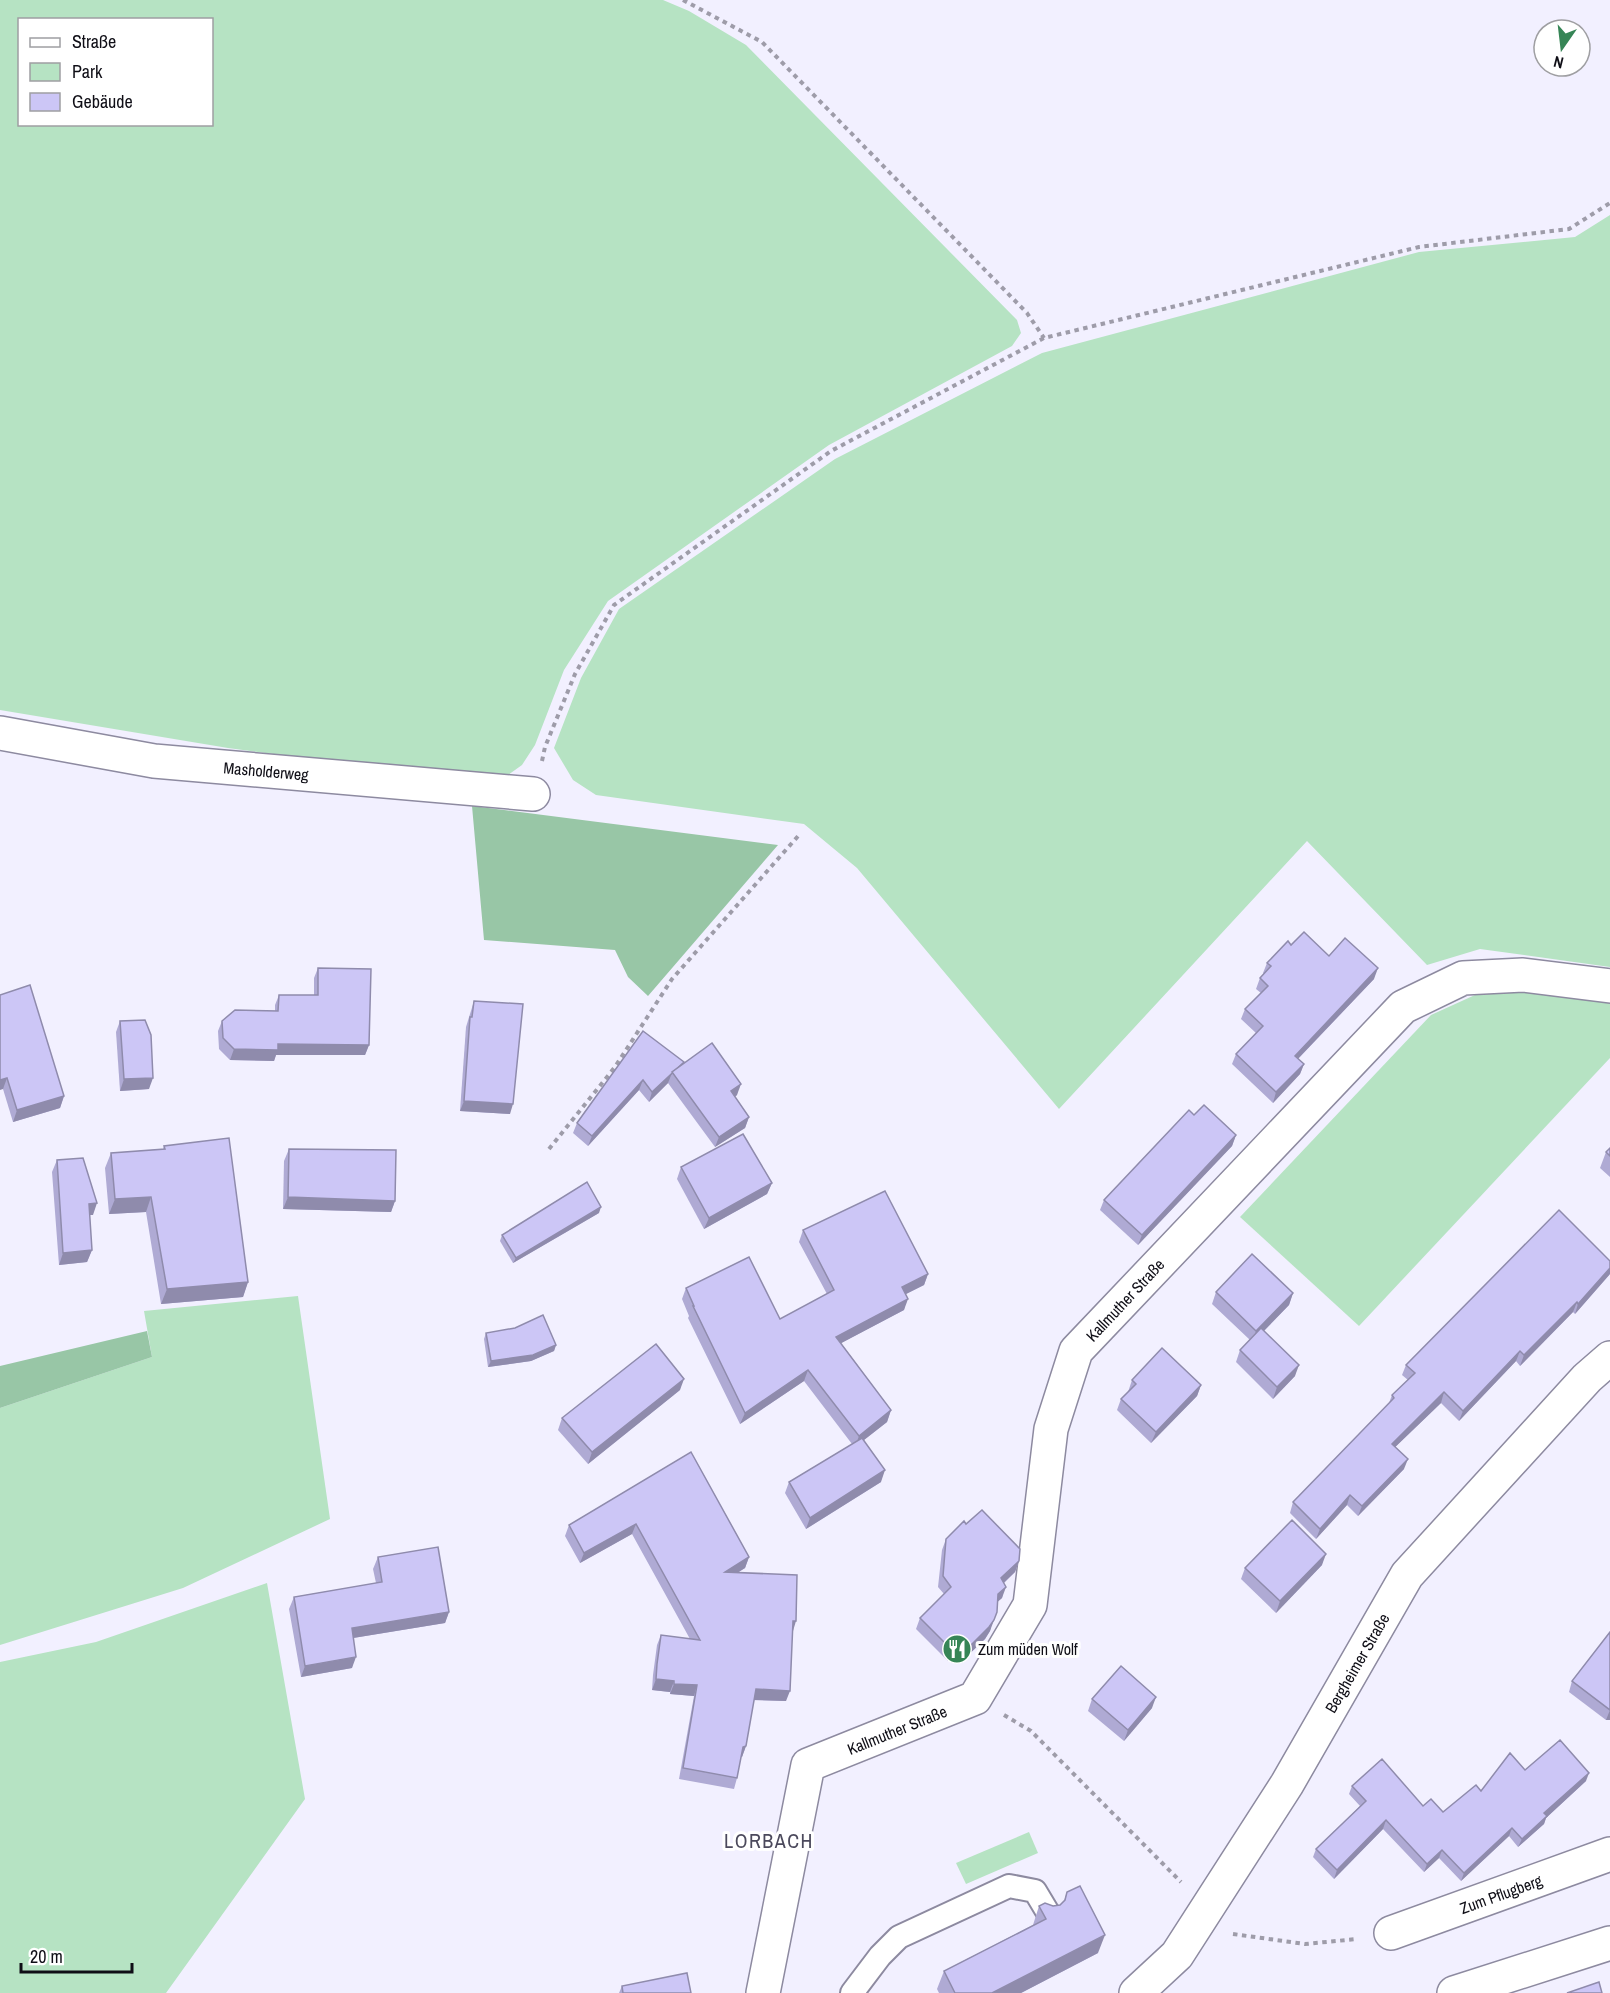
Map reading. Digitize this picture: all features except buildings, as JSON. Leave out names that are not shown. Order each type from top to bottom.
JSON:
[{"type":"street","name":"Masholderweg","points":[[0,733],[154,761],[533,794]]},
{"type":"street","name":"Kallmuther Straße","points":[[763,1993],[808,1765],[975,1698],[1030,1605],[1051,1429],[1076,1351],[1403,1007],[1463,978],[1523,975],[1610,986]]},
{"type":"street","name":"Bergheimer Straße","points":[[1136,1993],[1177,1955],[1194,1929],[1287,1784],[1407,1575],[1587,1378],[1610,1358]]},
{"type":"street","name":"Zum Pflugberg","points":[[1391,1933],[1610,1854]]},
{"type":"street","points":[[1454,1993],[1610,1943]]},
{"type":"lane","points":[[852,1993],[879,1956],[899,1937],[1009,1886],[1035,1891],[1047,1911]]},
{"type":"path","points":[[683,0],[762,42],[1027,313],[1044,338]]},
{"type":"path","points":[[533,794],[545,747],[575,674],[614,605],[831,451],[1044,338],[1419,247],[1569,229],[1610,203]]},
{"type":"path","points":[[549,1149],[615,1067],[672,979],[799,835]]},
{"type":"path","points":[[1031,1731],[1163,1864]]},
{"type":"path","points":[[1194,1929],[1305,1944],[1391,1933]]},
{"type":"green space","points":[[0,0],[663,0],[689,11],[746,45],[1017,320],[1021,333],[1012,346],[829,445],[608,601],[564,670],[535,745],[522,765],[497,783],[228,748],[0,710]]},
{"type":"green space","points":[[1610,215],[1610,967],[1480,949],[1427,965],[1307,841],[1059,1109],[857,868],[804,824],[596,795],[573,780],[554,748],[581,678],[619,609],[835,459],[1042,353],[1419,252],[1575,237]]},
{"type":"green space","points":[[472,806],[778,845],[648,996],[628,977],[615,950],[484,940]]},
{"type":"green space","points":[[1531,991],[1610,1002],[1610,1058],[1359,1326],[1240,1217],[1431,1015],[1475,995]]},
{"type":"green space","points":[[298,1296],[330,1519],[183,1588],[0,1645],[0,1408],[152,1357],[144,1311]]},
{"type":"green space","points":[[147,1331],[152,1357],[0,1408],[0,1366]]},
{"type":"green space","points":[[267,1583],[305,1799],[166,1993],[0,1993],[0,1662],[96,1642]]},
{"type":"green space","points":[[1029,1832],[1038,1853],[966,1884],[956,1863]]},
{"type":"place","name":"Zum müden Wolf","points":[[957,1649]]},
{"type":"district","name":"LORBACH","points":[[769,1841]]}]
